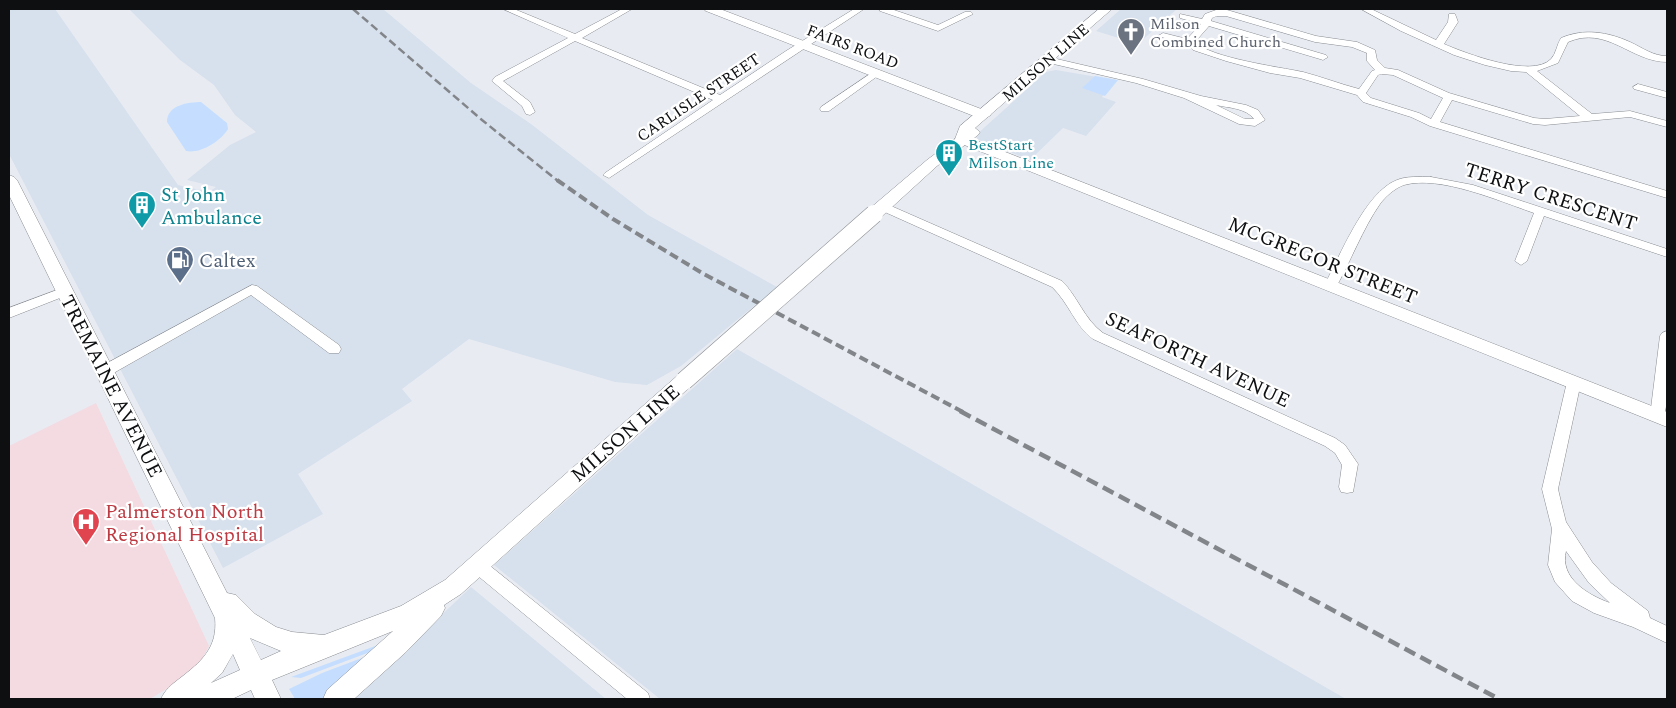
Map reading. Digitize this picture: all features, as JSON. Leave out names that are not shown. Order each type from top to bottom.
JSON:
[{"type":"main road","name":"MILSON LINE","points":[[206,699],[287,661],[409,614],[453,587],[964,134],[984,122],[984,115],[1106,9]]},
{"type":"main road","name":"TREMAINE AVENUE","points":[[9,182],[268,699]]},
{"type":"main road","points":[[208,578],[246,622],[271,638],[296,645],[331,644],[344,640]]},
{"type":"main road","points":[[336,699],[397,644],[453,587]]},
{"type":"main road","points":[[174,699],[204,675],[218,658],[228,632],[225,610]]},
{"type":"street","points":[[508,9],[722,100]]},
{"type":"street","points":[[530,112],[526,104],[497,81],[628,9]]},
{"type":"street","name":"FAIRS ROAD","points":[[710,9],[984,115]]},
{"type":"street","name":"CARLISLE STREET","points":[[609,175],[802,44],[860,9]]},
{"type":"street","points":[[883,9],[938,28],[968,14]]},
{"type":"street","points":[[1202,9],[1214,13],[1227,13],[1315,39],[1359,46],[1372,52],[1372,61],[1382,71]]},
{"type":"street","points":[[1365,9],[1438,45],[1492,64],[1529,69],[1544,67],[1553,63],[1557,58],[1564,40],[1572,36],[1594,35],[1627,44],[1641,53],[1667,59]]},
{"type":"street","points":[[1190,43],[1206,23],[1208,16],[1214,13]]},
{"type":"street","points":[[1183,16],[1323,56]]},
{"type":"street","points":[[1438,45],[1453,22],[1452,16]]},
{"type":"street","points":[[1163,36],[1190,43],[1196,48],[1243,63],[1276,71],[1301,74],[1362,94],[1368,100],[1415,115],[1434,124],[1667,195]]},
{"type":"street","points":[[1048,60],[1139,81],[1188,96],[1247,108],[1257,114],[1260,120],[1255,123],[1243,122],[1188,96]]},
{"type":"street","points":[[1529,69],[1590,118]]},
{"type":"street","points":[[1362,94],[1373,75],[1382,71],[1395,72],[1449,97],[1537,122],[1630,114],[1667,124]]},
{"type":"street","points":[[825,109],[876,73]]},
{"type":"street","points":[[1638,87],[1667,95]]},
{"type":"street","points":[[1434,124],[1449,97]]},
{"type":"street","points":[[961,105],[967,114],[964,134]]},
{"type":"street","name":"MCGREGOR STREET","points":[[964,134],[1330,286],[1662,418]]},
{"type":"street","name":"TERRY CRESCENT","points":[[1330,286],[1375,202],[1388,189],[1401,182],[1431,180],[1469,187],[1667,253]]},
{"type":"street","name":"SEAFORTH AVENUE","points":[[878,210],[1057,284],[1071,299],[1084,324],[1098,336],[1336,445],[1350,464],[1347,487]]},
{"type":"street","points":[[1521,261],[1540,210]]},
{"type":"street","points":[[105,371],[252,289],[334,348]]},
{"type":"street","points":[[9,314],[64,291]]},
{"type":"street","points":[[1662,418],[1667,336]]},
{"type":"street","points":[[1574,382],[1550,489],[1560,536],[1556,563],[1559,572],[1572,590],[1602,610],[1637,621],[1667,634]]},
{"type":"street","points":[[1557,520],[1576,556],[1608,592],[1622,604],[1667,634]]},
{"type":"street","points":[[478,566],[641,699]]},
{"type":"shaded area","points":[[9,9],[55,9],[178,185],[209,192],[216,187],[187,180],[230,145],[256,132],[235,115],[214,85],[180,60],[129,9],[383,9],[471,83],[531,124],[648,215],[777,287],[681,366],[647,385],[615,382],[469,339],[402,389],[412,401],[298,474],[323,514],[223,568],[9,154]]},
{"type":"shaded area","points":[[1121,9],[1177,9],[1138,44],[1096,31]]},
{"type":"shaded area","points":[[1056,70],[1115,80],[1102,97],[1116,102],[1086,136],[1063,128],[1030,160],[977,139],[976,135],[1046,72]]},
{"type":"shaded area","points":[[1095,76],[1118,80],[1105,96],[1082,88]]},
{"type":"shaded area","points":[[201,102],[227,123],[228,129],[209,146],[197,151],[186,151],[167,122],[168,116],[174,108]]},
{"type":"shaded area","points":[[737,349],[1346,699],[660,699],[494,565]]},
{"type":"shaded area","name":"Palmerston North Regional Hospital","points":[[96,403],[209,646],[196,671],[150,699],[9,699],[9,446]]},
{"type":"shaded area","points":[[471,587],[606,699],[353,699]]},
{"type":"shaded area","points":[[386,642],[370,652],[301,678],[291,677]]},
{"type":"shaded area","points":[[367,656],[377,657],[329,699],[295,699],[289,689],[322,673]]},
{"type":"railway","points":[[353,9],[482,120],[558,181]]},
{"type":"railway","points":[[557,180],[613,219],[702,273],[963,412]]},
{"type":"railway","points":[[960,411],[1499,699]]},
{"type":"place","name":"Milson Combined Church","points":[[1131,56]]},
{"type":"place","name":"BestStart Milson Line","points":[[949,177]]},
{"type":"place","name":"St John Ambulance","points":[[142,229]]},
{"type":"place","name":"Caltex","points":[[180,284]]},
{"type":"place","name":"Palmerston North Regional Hospital","points":[[86,546]]}]
